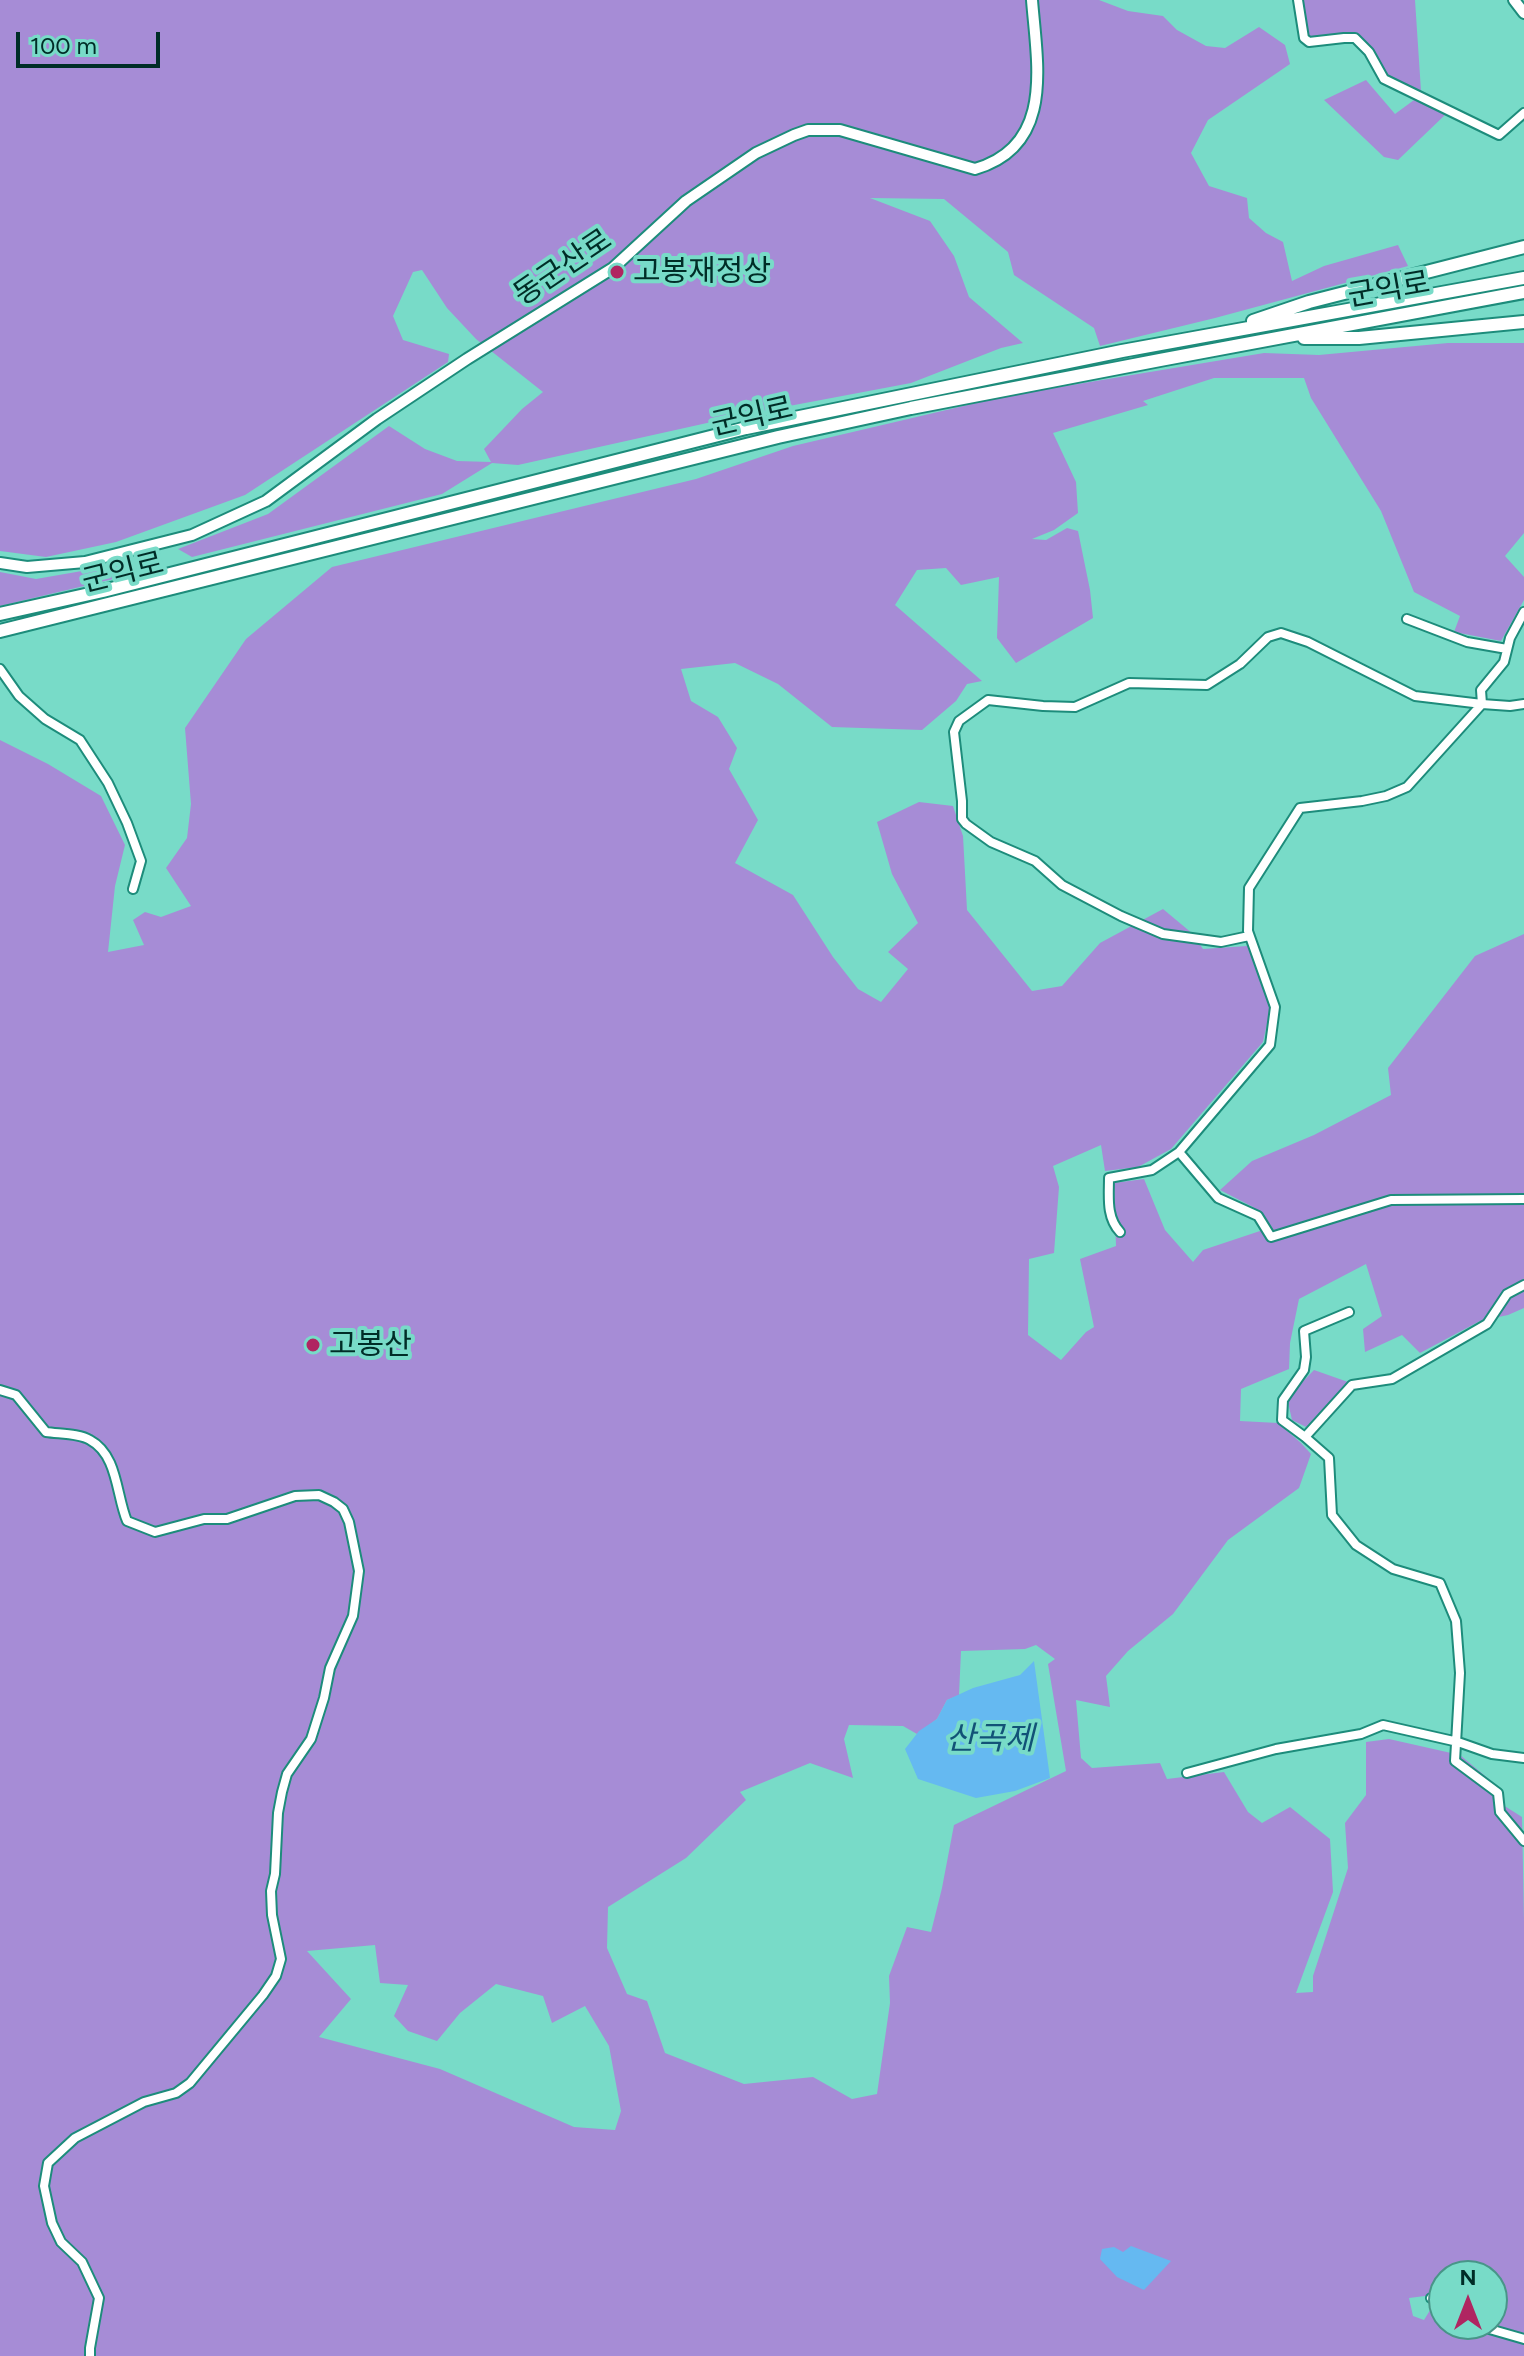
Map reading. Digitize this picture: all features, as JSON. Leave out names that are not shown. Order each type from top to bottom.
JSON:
[{"type":"highway","points":[[1212,335],[1309,302],[1524,247]]},
{"type":"highway","name":"군익로","points":[[0,614],[103,591],[746,428],[1122,351],[1524,278]]},
{"type":"highway","name":"군익로","points":[[0,631],[778,437],[927,405],[1524,292]]},
{"type":"highway","points":[[1273,338],[1359,338],[1524,322]]},
{"type":"street","name":"동군산로","points":[[0,563],[27,567],[85,562],[192,535],[266,501],[390,410],[613,268],[686,201],[756,153],[794,135],[808,130],[840,130],[975,169],[991,165],[1028,130],[1036,109],[1038,84],[1032,0]]},
{"type":"street","points":[[1298,0],[1304,38],[1309,42],[1355,38],[1369,52],[1384,79],[1499,135],[1524,113]]},
{"type":"street","points":[[1514,0],[1524,13]]},
{"type":"street","points":[[1120,1232],[1110,1213],[1109,1178],[1152,1170],[1179,1152],[1270,1045],[1275,1007],[1249,936],[1249,888],[1300,808],[1362,801],[1407,787],[1482,704],[1481,690],[1504,662],[1510,638],[1524,612]]},
{"type":"street","points":[[1407,619],[1467,642],[1507,649]]},
{"type":"street","points":[[1249,936],[1221,942],[1163,934],[1062,885],[1035,861],[991,842],[966,824],[962,819],[954,732],[959,721],[988,700],[1075,707],[1129,683],[1207,685],[1240,664],[1268,637],[1281,633],[1308,642],[1415,696],[1482,704],[1524,704]]},
{"type":"street","points":[[0,669],[19,696],[45,719],[80,740],[108,783],[141,861],[133,889]]},
{"type":"street","points":[[1179,1152],[1218,1198],[1258,1216],[1271,1237],[1391,1200],[1524,1199]]},
{"type":"street","points":[[1305,1437],[1352,1385],[1392,1379],[1487,1324],[1507,1294],[1524,1285]]},
{"type":"street","points":[[1349,1312],[1304,1331],[1304,1370],[1283,1400],[1282,1420],[1329,1458],[1332,1515],[1356,1545],[1393,1569],[1440,1583],[1456,1621],[1460,1673],[1455,1761],[1498,1793],[1500,1812],[1524,1841]]},
{"type":"street","points":[[0,1390],[16,1395],[46,1432],[89,1438],[97,1446],[112,1466],[127,1521],[155,1532],[204,1519],[227,1519],[295,1496],[319,1495],[343,1509],[349,1522],[359,1571],[353,1616],[330,1668],[311,1739],[287,1774],[282,1792],[271,1891],[272,1915],[281,1959],[276,1976],[190,2083],[176,2093],[144,2102],[75,2138],[48,2163],[44,2186],[52,2223],[61,2242],[82,2262],[99,2298],[90,2356]]},
{"type":"street","points":[[1187,1773],[1276,1749],[1361,1734],[1383,1725],[1458,1742],[1492,1754],[1524,1758]]},
{"type":"shaded area","points":[[0,0],[1099,0],[1128,11],[1163,16],[1177,30],[1206,46],[1225,48],[1259,27],[1285,45],[1290,64],[1208,120],[1191,153],[1209,186],[1247,198],[1249,218],[1266,233],[1283,242],[1292,281],[1324,266],[1398,245],[1408,266],[1100,346],[1094,328],[1014,275],[1008,252],[944,199],[870,198],[930,221],[954,256],[969,297],[1023,343],[1001,348],[911,383],[752,413],[518,465],[492,463],[442,494],[192,557],[178,549],[268,514],[389,426],[425,449],[457,461],[491,462],[484,449],[543,392],[476,339],[447,308],[422,270],[413,272],[393,316],[403,340],[449,354],[448,362],[245,495],[116,542],[46,557],[0,551]]},
{"type":"shaded area","points":[[1303,0],[1415,0],[1421,91],[1388,76],[1373,51],[1356,34],[1308,37]]},
{"type":"shaded area","points":[[1366,80],[1395,114],[1414,100],[1446,114],[1398,160],[1384,157],[1324,100]]},
{"type":"shaded area","points":[[1448,343],[1524,343],[1524,533],[1505,556],[1524,577],[1524,600],[1501,641],[1454,632],[1460,616],[1414,592],[1381,511],[1311,398],[1304,378],[1214,378],[1143,401],[1148,405],[1053,433],[1076,482],[1078,513],[1054,530],[1032,539],[1046,540],[1067,528],[1078,531],[1093,618],[1016,663],[997,638],[999,577],[961,585],[946,568],[917,570],[895,605],[982,681],[967,684],[956,701],[922,730],[832,727],[778,684],[735,663],[681,669],[691,701],[718,717],[737,748],[729,769],[758,820],[735,863],[793,895],[858,989],[881,1002],[908,969],[888,952],[918,923],[892,874],[877,822],[919,802],[953,806],[963,836],[967,910],[1032,991],[1062,986],[1100,943],[1163,909],[1193,934],[1203,949],[1247,946],[1270,1010],[1263,1042],[1171,1149],[1138,1167],[1105,1171],[1101,1145],[1053,1166],[1059,1187],[1054,1253],[1029,1259],[1028,1335],[1061,1360],[1094,1327],[1080,1259],[1116,1246],[1114,1183],[1144,1179],[1165,1230],[1193,1262],[1203,1250],[1272,1227],[1253,1207],[1220,1190],[1252,1161],[1314,1135],[1391,1095],[1388,1068],[1475,956],[1524,934],[1524,1308],[1480,1321],[1420,1353],[1402,1335],[1365,1352],[1363,1329],[1382,1316],[1366,1264],[1299,1299],[1290,1343],[1289,1369],[1241,1389],[1240,1421],[1278,1423],[1311,1454],[1299,1488],[1228,1540],[1173,1614],[1128,1651],[1106,1676],[1110,1707],[1076,1700],[1081,1758],[1092,1768],[1160,1763],[1167,1779],[1224,1772],[1248,1812],[1262,1823],[1290,1807],[1330,1839],[1333,1892],[1296,1993],[1313,1992],[1313,1976],[1348,1868],[1345,1823],[1366,1795],[1366,1742],[1389,1739],[1460,1755],[1502,1790],[1503,1805],[1522,1817],[1524,2335],[1508,2331],[1508,2260],[1428,2260],[1428,2296],[1409,2298],[1413,2316],[1424,2320],[1428,2314],[1428,2340],[1508,2339],[1524,2342],[1524,2356],[0,2356],[0,740],[101,796],[125,845],[115,886],[108,952],[144,945],[133,920],[145,912],[161,917],[191,906],[166,868],[187,838],[191,804],[185,728],[246,639],[332,567],[696,479],[793,446],[1006,396],[1264,353],[1319,355]],"holes":[[[1036,1645],[1055,1659],[1048,1664],[1066,1771],[954,1825],[931,1932],[907,1927],[889,1976],[890,2003],[877,2094],[852,2099],[813,2077],[744,2084],[665,2053],[647,2001],[627,1994],[607,1948],[608,1907],[686,1858],[746,1800],[740,1792],[810,1763],[853,1778],[844,1739],[849,1725],[903,1726],[917,1734],[937,1719],[947,1700],[959,1695],[961,1651],[1025,1649]],[[375,1945],[380,1983],[408,1985],[394,2016],[408,2031],[437,2041],[460,2013],[496,1984],[543,1996],[552,2023],[585,2006],[609,2046],[621,2111],[615,2130],[574,2127],[440,2069],[319,2037],[351,1999],[307,1951]]]},
{"type":"shaded area","points":[[122,564],[126,576],[0,606],[0,572],[36,579]]},
{"type":"shaded area","points":[[1314,1370],[1348,1382],[1306,1427],[1292,1420],[1287,1398]]},
{"type":"water","name":"산곡제","points":[[1034,1661],[1050,1778],[1015,1791],[976,1798],[918,1779],[905,1749],[919,1731],[937,1719],[947,1700],[973,1688],[1020,1675]]},
{"type":"water","points":[[1131,2246],[1171,2261],[1144,2290],[1117,2277],[1100,2259],[1102,2249],[1114,2247],[1123,2252]]},
{"type":"place","name":"고봉재정상","points":[[617,272]]},
{"type":"place","name":"고봉산","points":[[313,1345]]}]
